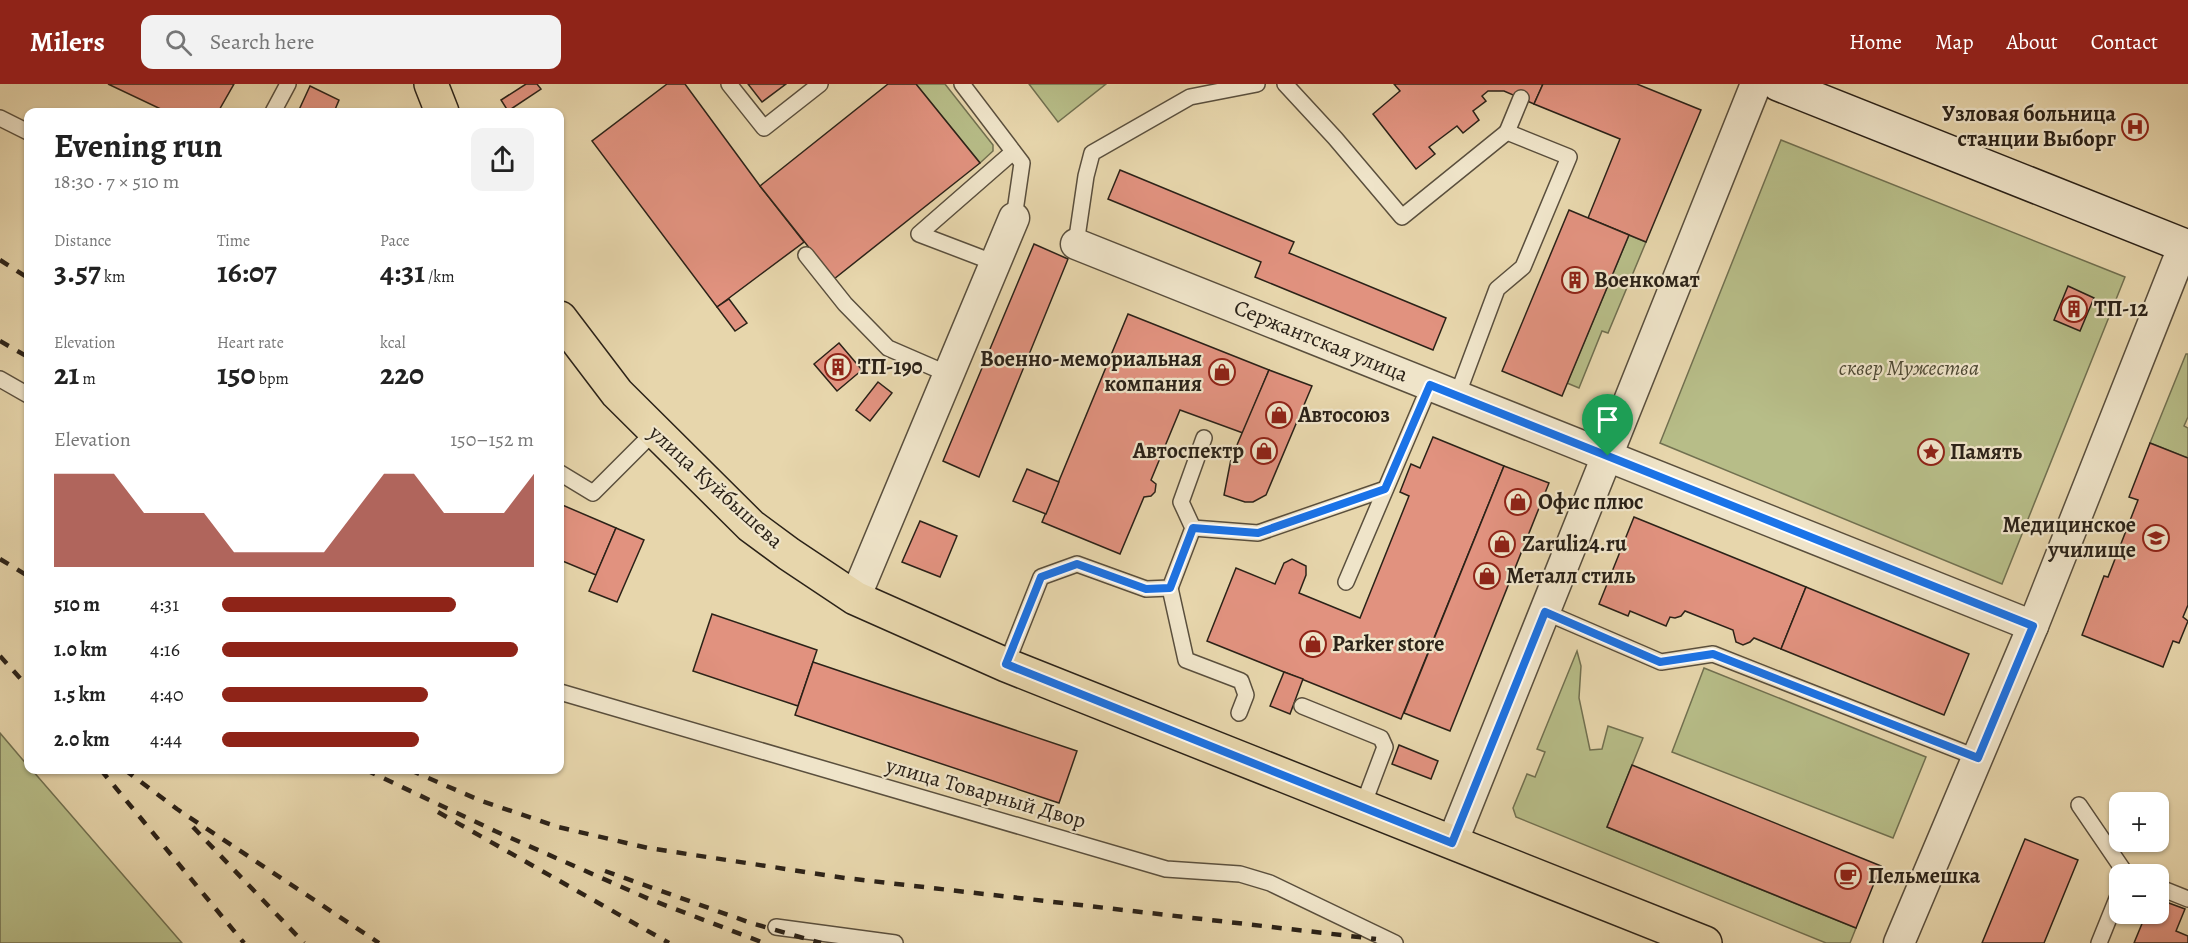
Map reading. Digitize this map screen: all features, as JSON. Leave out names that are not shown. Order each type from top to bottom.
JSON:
[{"type":"main road","points":[[430,84],[440,108]]},
{"type":"main road","points":[[1778,84],[2186,246]]},
{"type":"main road","name":"улица Куйбышева","points":[[564,323],[617,393],[751,526],[855,598],[1006,664],[1705,943]]},
{"type":"street","points":[[1452,843],[1756,84]]},
{"type":"street","points":[[855,598],[1014,218]]},
{"type":"street","name":"Сержантская улица","points":[[1076,244],[2033,626]]},
{"type":"street","points":[[1899,943],[2033,626],[2186,246]]},
{"type":"lane","points":[[275,108],[288,84]]},
{"type":"lane","points":[[729,84],[764,128],[820,84]]},
{"type":"lane","points":[[962,84],[1022,164],[1014,218]]},
{"type":"lane","points":[[1076,244],[1092,153],[1190,97],[1257,84]]},
{"type":"lane","points":[[1285,84],[1335,138],[1402,217],[1506,132],[1521,98]]},
{"type":"lane","points":[[0,118],[24,130]]},
{"type":"lane","points":[[1346,582],[1385,489],[1443,390],[1497,289],[1523,267],[1569,157],[1506,132]]},
{"type":"lane","points":[[995,263],[919,234],[1013,152]]},
{"type":"lane","points":[[806,255],[845,304],[888,348],[948,374]]},
{"type":"lane","points":[[0,380],[24,393]]},
{"type":"lane","points":[[564,475],[593,493],[654,432]]},
{"type":"lane","points":[[1203,438],[1180,502],[1193,528],[1170,588],[1186,660],[1241,681],[1246,695],[1239,713]]},
{"type":"lane","points":[[1193,528],[1258,533],[1385,489]]},
{"type":"lane","points":[[1006,664],[1041,577],[1077,564],[1146,589],[1170,588]]},
{"type":"lane","points":[[1545,612],[1660,662],[1713,654],[1978,758]]},
{"type":"lane","name":"улица Товарный Двор","points":[[564,693],[1166,869],[1240,874],[1270,883],[1395,943]]},
{"type":"lane","points":[[1302,706],[1381,738],[1385,747],[1362,808]]},
{"type":"lane","points":[[2079,805],[2119,864]]},
{"type":"lane","points":[[2169,891],[2188,899]]},
{"type":"lane","points":[[2099,943],[2109,918]]},
{"type":"lane","points":[[776,927],[895,943]]},
{"type":"green space","points":[[916,84],[945,84],[993,145],[993,151],[980,163]]},
{"type":"green space","points":[[1029,84],[1106,84],[1058,122]]},
{"type":"green space","name":"сквер Мужества","points":[[1781,140],[2125,277],[2002,584],[1660,443]]},
{"type":"green space","points":[[1629,235],[1646,242],[1608,333],[1602,331],[1579,388],[1567,383]]},
{"type":"green space","points":[[2186,354],[2188,354],[2188,417],[2184,426],[2188,428],[2188,458],[2150,443]]},
{"type":"green space","points":[[1577,651],[1581,666],[1579,698],[1590,750],[1602,749],[1608,726],[1643,738],[1607,827],[1856,928],[1850,943],[1826,943],[1516,817],[1513,808],[1527,774],[1535,777],[1545,752],[1537,749]]},
{"type":"green space","points":[[1704,668],[1926,757],[1893,838],[1672,752]]},
{"type":"green space","points":[[0,733],[24,761],[24,774],[35,774],[182,943],[0,943]]},
{"type":"building","points":[[108,84],[234,84],[220,108],[159,108]]},
{"type":"building","points":[[526,84],[537,84],[541,89],[512,108],[506,108],[501,100]]},
{"type":"building","points":[[667,84],[685,84],[804,242],[717,307],[592,141]]},
{"type":"building","points":[[748,84],[786,84],[762,102]]},
{"type":"building","points":[[888,84],[916,84],[980,163],[834,279],[760,186]]},
{"type":"building","points":[[1394,84],[1543,84],[1534,104],[1504,91],[1488,91],[1482,96],[1486,101],[1473,111],[1479,120],[1463,133],[1457,126],[1429,147],[1435,154],[1416,169],[1373,114],[1400,91]]},
{"type":"building","points":[[1543,84],[1637,84],[1701,110],[1646,242],[1588,218],[1620,139],[1534,104]]},
{"type":"building","points":[[310,86],[339,100],[336,108],[300,108]]},
{"type":"building","points":[[1120,170],[1294,242],[1289,253],[1446,318],[1433,350],[1255,277],[1261,262],[1108,199]]},
{"type":"building","name":"Военкомат","points":[[1569,210],[1629,235],[1562,396],[1502,371]]},
{"type":"building","points":[[1034,244],[1068,259],[979,477],[943,461]]},
{"type":"building","name":"ТП-12","points":[[2068,286],[2094,298],[2080,331],[2054,320]]},
{"type":"building","points":[[729,299],[747,323],[735,331],[717,307]]},
{"type":"building","points":[[1128,314],[1269,370],[1243,433],[1180,410],[1151,480],[1156,484],[1155,492],[1151,496],[1144,497],[1120,554],[1042,522]]},
{"type":"building","name":"ТП-190","points":[[839,343],[862,370],[837,391],[814,364]]},
{"type":"building","points":[[1269,370],[1312,386],[1266,495],[1253,502],[1245,502],[1224,495],[1231,459]]},
{"type":"building","points":[[878,382],[892,393],[870,421],[856,410]]},
{"type":"building","points":[[1433,437],[1504,466],[1401,719],[1207,641],[1236,568],[1275,584],[1284,563],[1292,559],[1306,566],[1306,575],[1299,593],[1360,618],[1409,496],[1400,492],[1411,464],[1420,468]]},
{"type":"building","name":"Медицинское училище","points":[[2150,443],[2188,458],[2188,605],[2183,617],[2188,621],[2179,643],[2173,641],[2163,667],[2082,635],[2104,576],[2108,577],[2138,500],[2129,497]]},
{"type":"building","points":[[1504,466],[1549,483],[1450,731],[1404,713]]},
{"type":"building","points":[[1027,469],[1059,482],[1046,514],[1013,501]]},
{"type":"building","points":[[564,506],[616,528],[596,575],[564,562]]},
{"type":"building","points":[[1634,517],[1806,587],[1781,649],[1754,638],[1743,645],[1736,642],[1733,630],[1685,611],[1681,616],[1670,617],[1666,626],[1630,611],[1628,616],[1599,604]]},
{"type":"building","points":[[920,521],[957,536],[940,577],[902,562]]},
{"type":"building","points":[[616,528],[644,540],[617,602],[589,591]]},
{"type":"building","points":[[1806,587],[1969,654],[1944,715],[1781,649]]},
{"type":"building","points":[[712,614],[817,650],[798,706],[693,671]]},
{"type":"building","points":[[813,662],[1077,751],[1059,803],[795,715]]},
{"type":"building","points":[[1284,672],[1303,679],[1290,714],[1270,706]]},
{"type":"building","points":[[1399,745],[1438,761],[1431,779],[1392,764]]},
{"type":"building","points":[[1632,765],[1881,866],[1856,928],[1607,827]]},
{"type":"building","points":[[2025,839],[2078,860],[2044,943],[1982,943]]},
{"type":"building","points":[[2169,903],[2185,909],[2176,931],[2188,936],[2188,943],[2134,943],[2142,924],[2169,924]]},
{"type":"railway","points":[[0,260],[24,275]]},
{"type":"railway","points":[[0,341],[24,355]]},
{"type":"railway","points":[[0,559],[24,574]]},
{"type":"railway","points":[[0,656],[24,683]]},
{"type":"railway","points":[[104,774],[244,943]]},
{"type":"railway","points":[[130,774],[177,809],[379,943]]},
{"type":"railway","points":[[374,774],[495,831],[649,899],[764,943]]},
{"type":"railway","points":[[419,774],[479,800],[558,827],[648,848],[845,878],[1376,939]]},
{"type":"railway","points":[[438,812],[669,943]]},
{"type":"railway","points":[[193,827],[304,943]]},
{"type":"railway","points":[[605,871],[751,923],[821,943]]},
{"type":"place","name":"Узловая больница станции Выборг","points":[[2135,127]]},
{"type":"place","name":"Военкомат","points":[[1575,280]]},
{"type":"place","name":"ТП-12","points":[[2074,309]]},
{"type":"place","name":"ТП-190","points":[[838,367]]},
{"type":"place","name":"Военно-мемориальная компания","points":[[1222,372]]},
{"type":"place","name":"Автосоюз","points":[[1279,415]]},
{"type":"place","name":"Автоспектр","points":[[1264,451]]},
{"type":"place","name":"Память","points":[[1931,452]]},
{"type":"place","name":"Офис плюс","points":[[1518,502]]},
{"type":"place","name":"Медицинское училище","points":[[2156,538]]},
{"type":"place","name":"Zaruli24.ru","points":[[1502,544]]},
{"type":"place","name":"Металл стиль","points":[[1487,576]]},
{"type":"place","name":"Parker store","points":[[1313,644]]},
{"type":"place","name":"Пельмешка","points":[[1848,876]]},
{"type":"route","points":[[1430,385],[1608,456],[2033,626],[1978,758],[1713,654],[1660,662],[1545,612],[1452,843],[1006,664],[1041,577],[1077,564],[1146,589],[1170,588],[1193,528],[1258,533],[1385,489],[1430,385]]}]
